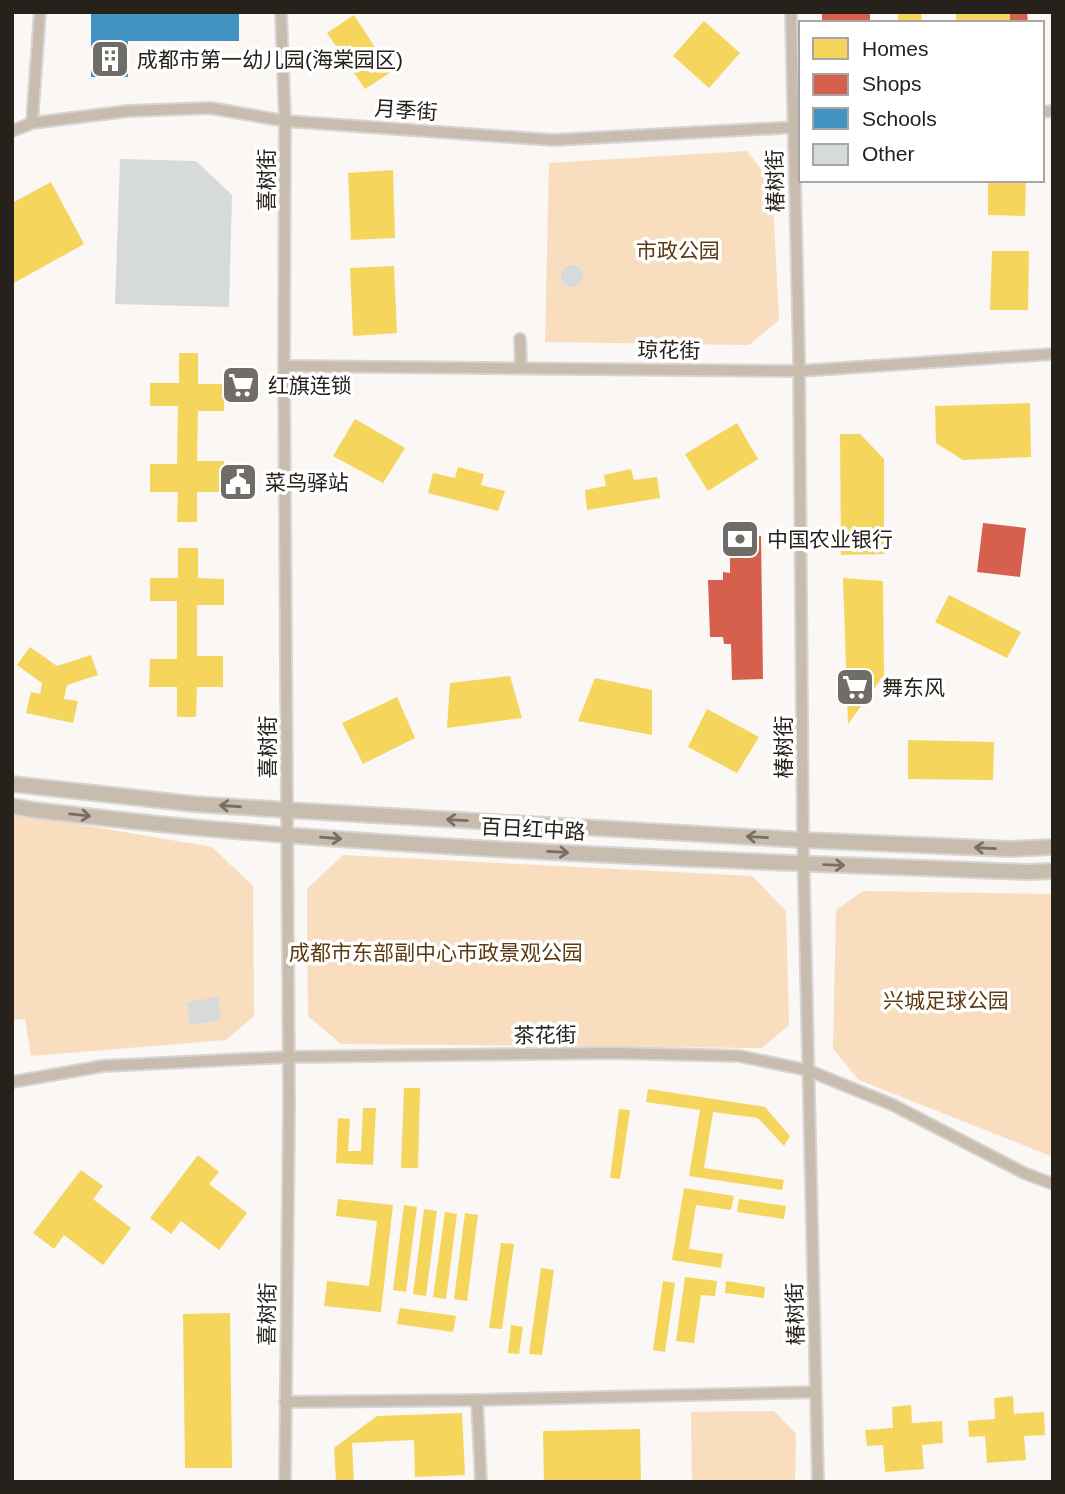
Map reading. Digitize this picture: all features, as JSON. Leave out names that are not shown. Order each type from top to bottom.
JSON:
[{"type":"street","points":[[32,123],[40,12]]},
{"type":"street","name":"喜树街","points":[[281,12],[285,121],[288,1057],[285,1482]]},
{"type":"street","name":"椿树街","points":[[791,12],[797,127],[803,864],[818,1482]]},
{"type":"street","name":"月季街","points":[[12,131],[32,123],[128,111],[210,108],[285,121],[553,140],[797,127]]},
{"type":"street","points":[[520,339],[521,368]]},
{"type":"street","name":"琼花街","points":[[284,366],[799,370],[1053,354]]},
{"type":"street","name":"百日红中路","points":[[12,784],[194,804],[287,810],[803,840],[1010,849],[1053,847]]},
{"type":"street","name":"百日红中路","points":[[12,806],[195,827],[370,841],[803,864],[1053,871]]},
{"type":"street","name":"茶花街","points":[[12,1082],[103,1066],[288,1057],[642,1054],[739,1056],[807,1070],[893,1105],[1024,1173],[1053,1184]]},
{"type":"street","points":[[285,1402],[816,1392]]},
{"type":"street","points":[[477,1400],[481,1482]]},
{"type":"green space","name":"市政公园","points":[[747,151],[772,184],[779,320],[749,345],[545,342],[549,163]]},
{"type":"green space","name":"成都市东部副中心市政景观公园","points":[[12,813],[212,847],[253,886],[254,1016],[226,1040],[31,1056],[25,1019],[12,1020]]},
{"type":"green space","name":"成都市东部副中心市政景观公园","points":[[343,855],[752,876],[786,911],[789,1025],[762,1048],[341,1044],[308,1016],[307,889]]},
{"type":"green space","name":"兴城足球公园","points":[[863,891],[1053,894],[1053,1157],[859,1080],[833,1049],[836,910]]},
{"type":"green space","points":[[774,1411],[796,1434],[795,1482],[692,1482],[691,1412]]},
{"type":"building: Homes","points":[[898,12],[921,12],[922,21],[898,21]]},
{"type":"building: Homes","points":[[956,12],[1010,12],[1010,21],[956,21]]},
{"type":"building: Homes","points":[[354,15],[391,72],[365,89],[327,33]]},
{"type":"building: Homes","points":[[704,21],[740,53],[709,88],[673,56]]},
{"type":"building: Homes","points":[[393,170],[395,238],[351,240],[348,173]]},
{"type":"building: Homes","points":[[51,182],[84,244],[12,284],[12,203]]},
{"type":"building: Homes","points":[[988,182],[1026,182],[1025,216],[988,215]]},
{"type":"building: Homes","points":[[992,251],[1029,251],[1028,310],[990,310]]},
{"type":"building: Homes","points":[[394,266],[397,333],[353,336],[350,268]]},
{"type":"building: Homes","points":[[179,353],[198,353],[198,384],[224,384],[224,411],[198,411],[197,461],[224,461],[223,492],[197,492],[197,522],[177,522],[178,492],[150,492],[150,464],[177,464],[178,406],[150,406],[150,383],[179,383]]},
{"type":"building: Homes","points":[[1030,403],[1031,457],[963,460],[936,443],[935,406]]},
{"type":"building: Homes","points":[[355,419],[405,448],[383,483],[333,456]]},
{"type":"building: Homes","points":[[737,423],[758,459],[708,491],[685,454]]},
{"type":"building: Homes","points":[[840,434],[860,434],[884,459],[884,554],[841,555]]},
{"type":"building: Homes","points":[[458,467],[484,474],[481,485],[505,491],[498,511],[428,493],[433,473],[455,478]]},
{"type":"building: Homes","points":[[631,469],[634,480],[657,477],[660,498],[587,510],[585,490],[606,486],[604,475]]},
{"type":"building: Homes","points":[[178,548],[198,548],[198,578],[224,579],[224,605],[197,605],[197,656],[223,656],[223,687],[197,687],[196,717],[177,717],[177,687],[149,687],[150,659],[177,659],[177,601],[150,601],[150,578],[178,578]]},
{"type":"building: Homes","points":[[843,578],[883,581],[884,675],[848,724]]},
{"type":"building: Homes","points":[[949,595],[1021,632],[1007,658],[935,622]]},
{"type":"building: Homes","points":[[30,647],[57,666],[91,655],[98,675],[67,685],[64,699],[78,701],[73,723],[26,713],[31,692],[40,694],[42,683],[17,665]]},
{"type":"building: Homes","points":[[510,676],[522,718],[447,728],[450,683]]},
{"type":"building: Homes","points":[[595,678],[652,690],[652,735],[578,721]]},
{"type":"building: Homes","points":[[397,697],[415,738],[363,764],[342,723]]},
{"type":"building: Homes","points":[[707,709],[759,737],[737,773],[688,747]]},
{"type":"building: Homes","points":[[908,740],[994,742],[993,780],[908,779]]},
{"type":"building: Homes","points":[[404,1088],[420,1088],[418,1168],[401,1168]]},
{"type":"building: Homes","points":[[648,1089],[765,1107],[790,1136],[784,1146],[758,1118],[713,1112],[704,1168],[784,1180],[782,1190],[689,1176],[700,1110],[646,1102]]},
{"type":"building: Homes","points":[[363,1108],[376,1108],[373,1165],[336,1163],[338,1118],[350,1119],[348,1151],[361,1151]]},
{"type":"building: Homes","points":[[619,1109],[630,1110],[620,1179],[610,1178]]},
{"type":"building: Homes","points":[[198,1155],[219,1172],[209,1184],[247,1213],[219,1250],[181,1221],[171,1234],[150,1218]]},
{"type":"building: Homes","points":[[81,1170],[103,1186],[93,1199],[131,1228],[103,1265],[64,1235],[54,1249],[33,1233]]},
{"type":"building: Homes","points":[[684,1188],[734,1196],[731,1210],[696,1205],[689,1249],[723,1254],[721,1268],[672,1260]]},
{"type":"building: Homes","points":[[338,1199],[393,1205],[381,1312],[324,1306],[327,1281],[369,1286],[377,1221],[336,1216]]},
{"type":"building: Homes","points":[[739,1199],[786,1206],[784,1219],[737,1212]]},
{"type":"building: Homes","points":[[404,1205],[417,1207],[406,1292],[393,1290]]},
{"type":"building: Homes","points":[[424,1209],[437,1211],[426,1296],[413,1294]]},
{"type":"building: Homes","points":[[445,1212],[457,1214],[446,1299],[433,1297]]},
{"type":"building: Homes","points":[[465,1213],[478,1215],[467,1301],[454,1299]]},
{"type":"building: Homes","points":[[501,1243],[514,1244],[502,1329],[489,1328]]},
{"type":"building: Homes","points":[[541,1268],[554,1270],[542,1355],[529,1354]]},
{"type":"building: Homes","points":[[685,1277],[717,1281],[715,1296],[701,1295],[694,1343],[676,1341]]},
{"type":"building: Homes","points":[[663,1281],[675,1283],[665,1352],[653,1350]]},
{"type":"building: Homes","points":[[726,1281],[765,1287],[764,1298],[725,1293]]},
{"type":"building: Homes","points":[[400,1308],[456,1316],[453,1332],[397,1324]]},
{"type":"building: Homes","points":[[230,1313],[232,1468],[185,1468],[183,1314]]},
{"type":"building: Homes","points":[[511,1325],[523,1327],[519,1354],[508,1353]]},
{"type":"building: Homes","points":[[1013,1396],[1014,1414],[1044,1412],[1045,1435],[1024,1436],[1026,1460],[987,1463],[985,1436],[969,1437],[968,1421],[995,1419],[994,1398]]},
{"type":"building: Homes","points":[[911,1405],[912,1423],[942,1421],[943,1443],[922,1445],[924,1469],[885,1472],[883,1445],[867,1446],[865,1430],[893,1428],[892,1407]]},
{"type":"building: Homes","points":[[462,1413],[465,1475],[415,1477],[414,1440],[352,1443],[354,1482],[336,1482],[334,1448],[377,1416]]},
{"type":"building: Homes","points":[[640,1429],[641,1482],[544,1482],[543,1431]]},
{"type":"building: Shops","points":[[822,12],[870,12],[870,21],[822,21]]},
{"type":"building: Shops","points":[[1010,12],[1027,12],[1028,21],[1010,21]]},
{"type":"building: Shops","points":[[983,523],[1026,528],[1020,577],[977,572]]},
{"type":"building: Shops","points":[[761,536],[763,679],[732,680],[731,644],[724,644],[723,637],[710,637],[708,580],[723,580],[723,572],[730,573],[730,537]]},
{"type":"building: Schools","name":"成都市第一幼儿园(海棠园区)","points":[[91,12],[239,12],[239,41],[128,41],[128,77],[91,77]]},
{"type":"building: Other","points":[[120,159],[196,161],[232,195],[229,307],[115,304]]},
{"type":"building: Other","points":[[568,265],[576,265],[583,272],[583,280],[576,287],[568,287],[561,280],[561,272]]},
{"type":"building: Other","points":[[218,997],[221,1020],[190,1025],[187,1002]]},
{"type":"place","name":"成都市第一幼儿园(海棠园区)","points":[[110,59]]},
{"type":"place","name":"红旗连锁","points":[[241,385]]},
{"type":"place","name":"菜鸟驿站","points":[[238,482]]},
{"type":"place","name":"中国农业银行","points":[[740,539]]},
{"type":"place","name":"舞东风","points":[[855,687]]}]
